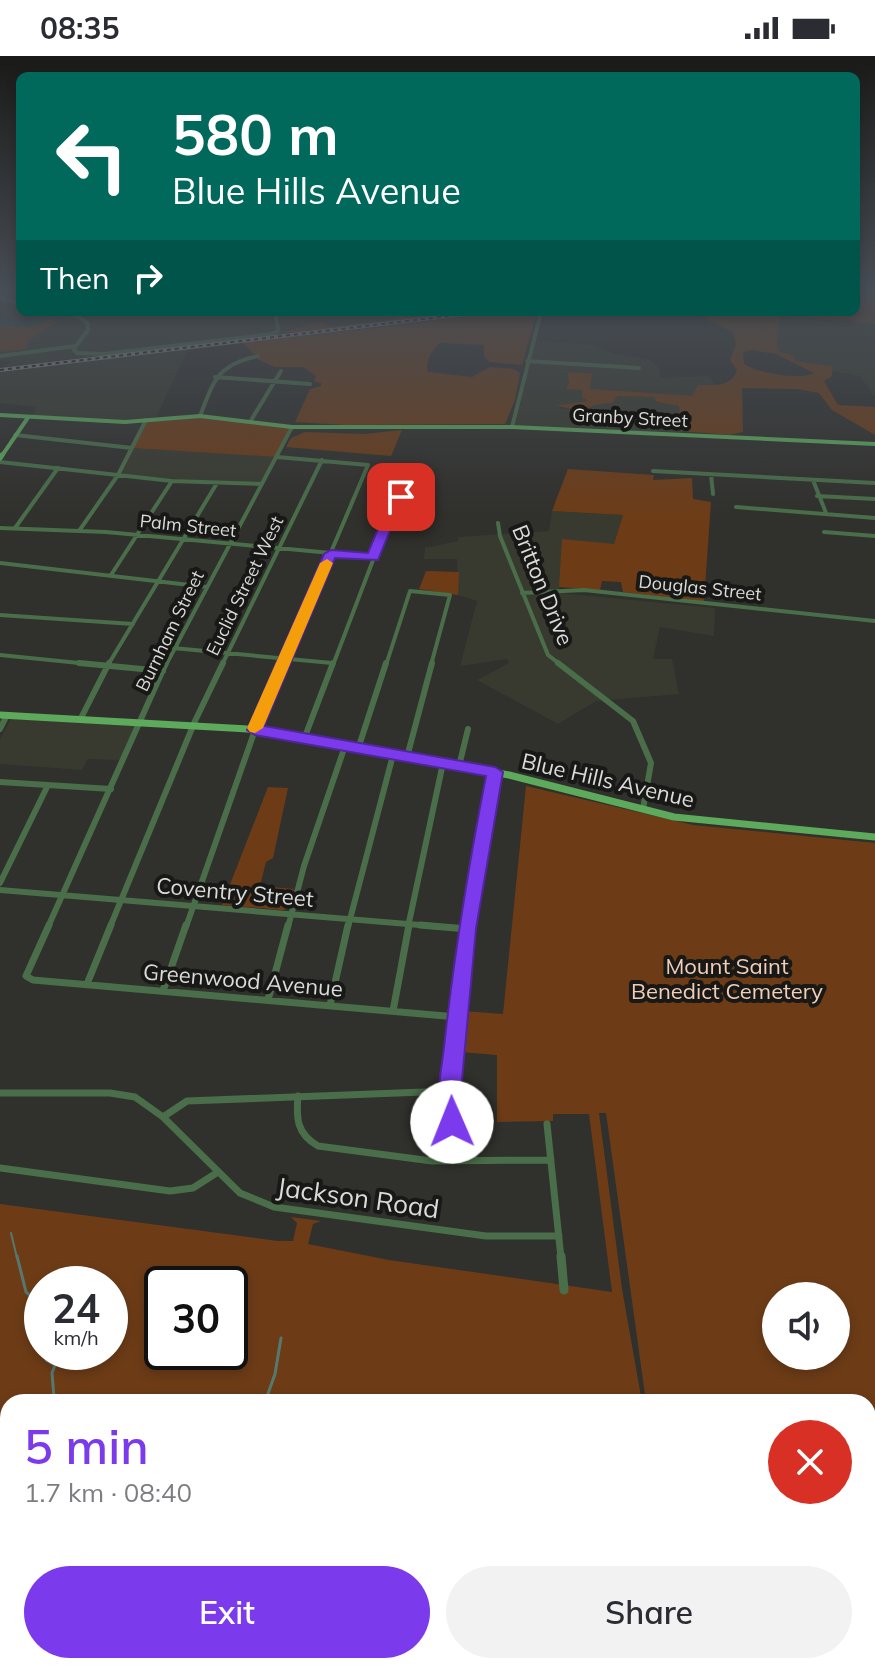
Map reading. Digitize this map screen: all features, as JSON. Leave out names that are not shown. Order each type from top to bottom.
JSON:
[{"type":"main road","name":"Granby Street","points":[[0,415],[27,419],[146,420],[200,416],[292,427],[512,427],[875,444]]},
{"type":"main road","points":[[0,460],[27,419]]},
{"type":"main road","name":"Blue Hills Avenue","points":[[4,715],[255,730],[495,772],[687,819],[875,837]]},
{"type":"street","points":[[200,416],[215,377],[226,367]]},
{"type":"street","points":[[512,427],[526,367]]},
{"type":"street","points":[[615,367],[639,368]]},
{"type":"street","points":[[250,422],[281,371]]},
{"type":"street","points":[[215,377],[310,384]]},
{"type":"street","points":[[79,531],[118,475],[146,420]]},
{"type":"street","name":"Burnham Street","points":[[27,978],[27,969],[143,721],[173,648],[292,427]]},
{"type":"street","points":[[15,435],[132,448]]},
{"type":"street","points":[[163,991],[255,730],[367,463],[277,457]]},
{"type":"street","points":[[0,460],[172,481],[262,484]]},
{"type":"street","name":"Euclid Street West","points":[[87,984],[194,724],[322,460]]},
{"type":"street","points":[[15,528],[58,468]]},
{"type":"street","points":[[653,471],[875,483]]},
{"type":"street","points":[[711,475],[711,492]]},
{"type":"street","points":[[813,480],[826,514]]},
{"type":"street","points":[[111,575],[172,481]]},
{"type":"street","points":[[81,718],[109,664],[217,483]]},
{"type":"street","points":[[817,496],[875,499]]},
{"type":"street","points":[[304,739],[373,557],[396,500],[401,497]]},
{"type":"street","points":[[736,507],[875,518]]},
{"type":"street","name":"Britton Drive","points":[[498,523],[500,536],[548,655],[633,721],[651,763],[643,809]]},
{"type":"street","name":"Palm Street","points":[[0,528],[137,535],[373,557]]},
{"type":"street","points":[[824,531],[875,536]]},
{"type":"street","points":[[0,571],[3,563],[207,587]]},
{"type":"street","name":"Douglas Street","points":[[522,593],[584,590],[875,621]]},
{"type":"street","points":[[358,749],[410,591],[452,597],[407,757]]},
{"type":"street","points":[[0,615],[133,624]]},
{"type":"street","points":[[173,648],[332,663]]},
{"type":"street","points":[[0,655],[163,671]]},
{"type":"street","points":[[0,729],[4,715]]},
{"type":"street","points":[[459,766],[468,729]]},
{"type":"street","points":[[268,1000],[290,914],[345,746]]},
{"type":"street","points":[[330,1005],[349,919],[393,755]]},
{"type":"street","points":[[393,1011],[407,924],[443,763]]},
{"type":"street","points":[[453,1161],[450,1091],[457,1017],[467,929],[495,772]]},
{"type":"street","points":[[0,782],[111,789]]},
{"type":"street","points":[[0,883],[48,785]]},
{"type":"street","name":"Coventry Street","points":[[0,890],[467,929]]},
{"type":"street","name":"Greenwood Avenue","points":[[27,978],[457,1017]]},
{"type":"street","points":[[163,1117],[187,1101],[450,1091]]},
{"type":"street","name":"Jackson Road","points":[[0,1093],[125,1094],[146,1102],[240,1193],[274,1207],[486,1236],[559,1236]]},
{"type":"street","points":[[298,1096],[298,1131],[318,1146],[432,1161],[551,1160]]},
{"type":"street","points":[[547,1124],[564,1290]]},
{"type":"street","points":[[0,1168],[170,1191],[193,1188],[218,1172]]},
{"type":"shaded area","points":[[29,367],[180,367],[156,417],[125,420],[31,417],[37,407],[0,403],[0,370]]},
{"type":"shaded area","points":[[529,367],[657,367],[659,378],[708,376],[716,385],[699,385],[692,396],[654,396],[657,402],[679,406],[682,433],[514,426]],"holes":[[[566,372],[591,372],[590,389],[654,396],[618,396],[612,403],[594,405],[585,411],[557,408],[588,402],[582,390],[566,387],[569,382]]]},
{"type":"shaded area","points":[[833,367],[875,367],[875,397],[860,376],[833,371]]},
{"type":"shaded area","points":[[132,448],[277,457],[262,484],[118,475]]},
{"type":"shaded area","points":[[552,511],[623,515],[614,544],[559,587],[560,593],[715,608],[714,636],[660,627],[653,659],[672,659],[679,694],[596,701],[558,724],[477,680],[509,663],[507,659],[460,666],[477,601],[458,595],[457,559],[424,559],[425,548],[458,541],[458,537],[549,531]]},
{"type":"shaded area","points":[[11,719],[136,723],[121,760],[88,759],[82,770],[0,764],[0,739]]},
{"type":"green space","points":[[275,367],[427,367],[428,372],[472,377],[490,367],[513,369],[520,373],[515,400],[505,424],[346,425],[295,422],[310,389],[321,386],[321,383],[314,381],[316,376],[303,367]]},
{"type":"green space","points":[[735,367],[749,367],[799,376],[814,373],[801,367],[833,367],[832,376],[824,381],[838,405],[875,407],[875,435],[832,410],[819,393],[797,389],[742,388],[743,432],[729,435],[681,431],[679,406],[657,402],[654,397],[618,396],[612,403],[594,405],[585,411],[556,406],[588,401],[582,397],[582,390],[566,389],[569,382],[567,372],[592,373],[590,389],[692,396],[698,385],[722,384],[731,380],[737,370]]},
{"type":"green space","points":[[187,416],[292,427],[277,457],[132,448],[146,420]]},
{"type":"green space","points":[[402,430],[391,456],[286,447],[291,438],[305,432],[364,434]]},
{"type":"green space","points":[[568,469],[654,475],[653,480],[692,478],[693,499],[711,502],[704,601],[623,592],[621,582],[602,581],[600,590],[559,587],[562,539],[614,544],[623,515],[552,511]]},
{"type":"green space","points":[[426,571],[459,572],[458,595],[419,589]]},
{"type":"green space","name":"Mount Saint Benedict Cemetery","points":[[526,786],[693,825],[875,843],[875,1394],[645,1394],[606,1113],[599,1113],[622,1289],[641,1394],[0,1394],[0,1204],[278,1241],[293,1241],[297,1223],[291,1217],[321,1221],[313,1224],[308,1244],[389,1260],[612,1292],[589,1114],[553,1114],[553,1121],[497,1122],[497,1055],[461,1052],[463,1011],[503,1014]]},
{"type":"green space","points":[[268,787],[288,788],[273,858],[266,862],[260,886],[294,889],[288,908],[222,905]]},
{"type":"waterway","points":[[11,1233],[17,1258]]},
{"type":"waterway","points":[[17,1256],[24,1284]]},
{"type":"waterway","points":[[268,1394],[281,1338]]},
{"type":"waterway","points":[[53,1370],[54,1394]]},
{"type":"railway","points":[[0,370],[29,367]]},
{"type":"slow traffic","points":[[255,728],[327,563]]},
{"type":"route","points":[[401,497],[396,500],[373,557],[331,554],[255,730],[495,772],[467,929],[450,1091],[452,1122]]}]
